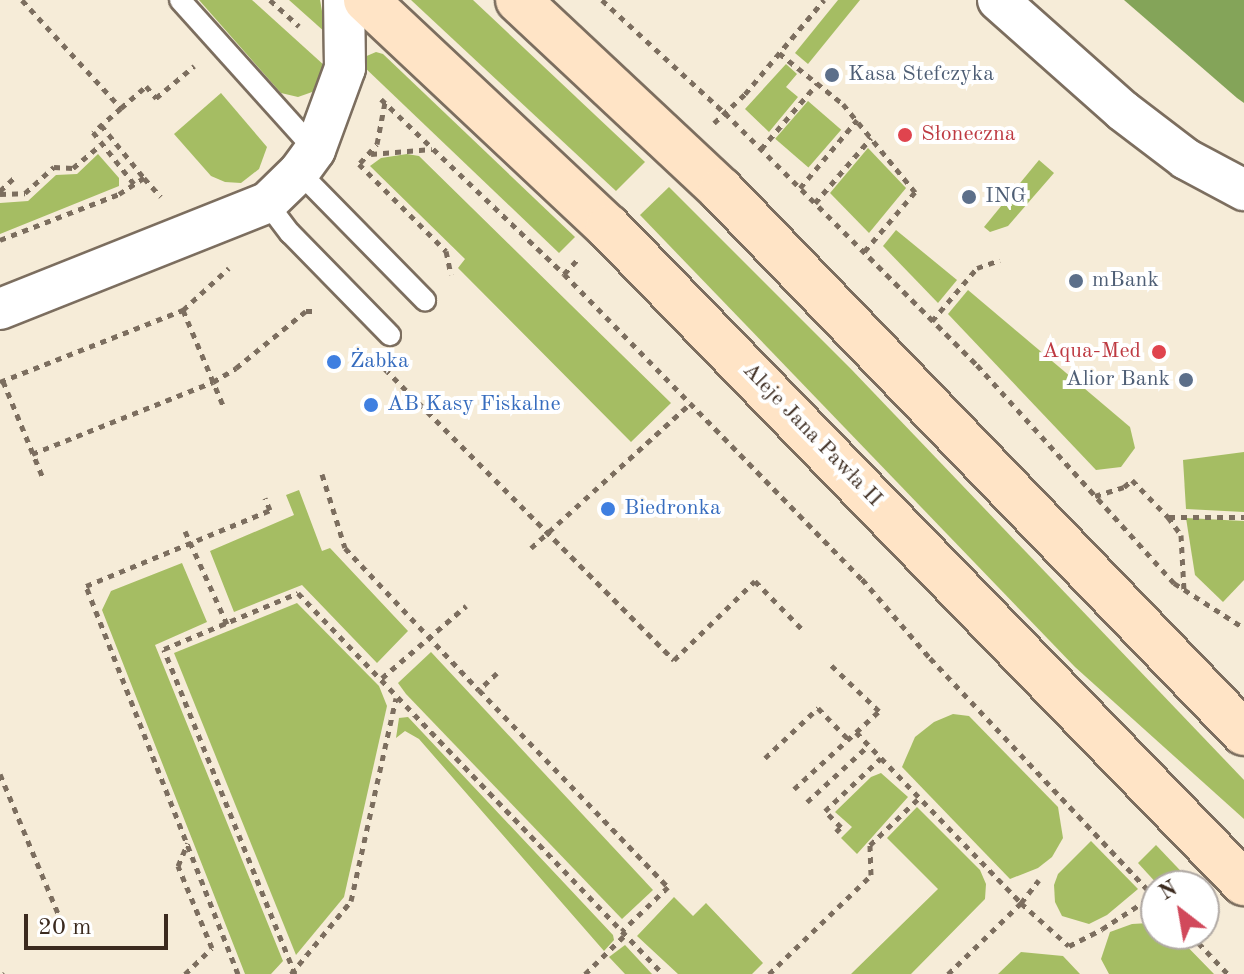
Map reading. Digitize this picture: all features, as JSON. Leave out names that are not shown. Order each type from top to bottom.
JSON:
[{"type":"main road","name":"Aleje Jana Pawła II","points":[[366,0],[608,227],[1244,883]]},
{"type":"main road","points":[[518,0],[721,190],[1244,733]]},
{"type":"street","points":[[0,309],[267,203],[313,174],[345,68],[344,0]]},
{"type":"street","points":[[998,0],[1123,111],[1186,159],[1244,190]]},
{"type":"lane","points":[[180,0],[313,174],[425,300]]},
{"type":"lane","points":[[267,203],[290,233],[390,335]]},
{"type":"path","points":[[22,0],[121,108]]},
{"type":"path","points":[[270,0],[385,102],[564,274],[862,579],[930,658],[1140,882]]},
{"type":"path","points":[[602,0],[761,149],[864,252],[1184,590],[1244,628]]},
{"type":"path","points":[[779,53],[843,104],[915,192],[864,252]]},
{"type":"path","points":[[134,184],[93,132],[146,86],[156,98],[205,57]]},
{"type":"path","points":[[761,149],[817,84]]},
{"type":"path","points":[[370,155],[382,132],[385,102]]},
{"type":"path","points":[[800,188],[857,120]]},
{"type":"path","points":[[101,125],[192,233]]},
{"type":"path","points":[[815,203],[871,138]]},
{"type":"path","points":[[0,192],[25,193],[54,167],[73,168],[102,144]]},
{"type":"path","points":[[313,174],[359,164],[381,151],[434,149]]},
{"type":"path","points":[[359,164],[446,251],[451,274]]},
{"type":"path","points":[[0,192],[16,176]]},
{"type":"path","points":[[0,240],[119,194],[144,178]]},
{"type":"path","points":[[932,321],[977,268],[1000,260]]},
{"type":"path","points":[[43,478],[1,382],[183,310],[228,271],[233,261]]},
{"type":"path","points":[[183,310],[223,405]]},
{"type":"path","points":[[32,454],[213,382],[236,368],[306,311],[319,311]]},
{"type":"path","points":[[381,365],[674,660],[755,581],[801,628]]},
{"type":"path","points":[[531,548],[691,403]]},
{"type":"path","points":[[322,474],[345,548],[668,887],[585,974]]},
{"type":"path","points":[[1095,496],[1124,487],[1132,480],[1168,517],[1181,535],[1184,590]]},
{"type":"path","points":[[238,974],[86,586],[270,510],[265,498]]},
{"type":"path","points":[[1168,517],[1244,517]]},
{"type":"path","points":[[185,531],[227,624]]},
{"type":"path","points":[[396,698],[351,901],[293,973],[164,649],[298,593],[663,974]]},
{"type":"path","points":[[382,678],[466,606]]},
{"type":"path","points":[[1227,618],[1232,612]]},
{"type":"path","points":[[794,789],[879,711],[829,663]]},
{"type":"path","points":[[479,690],[497,673]]},
{"type":"path","points":[[765,758],[818,708],[848,739]]},
{"type":"path","points":[[856,732],[1021,903],[1069,946],[1140,906]]},
{"type":"path","points":[[807,802],[869,746]]},
{"type":"path","points":[[836,832],[841,827],[825,811],[881,758]]},
{"type":"path","points":[[0,774],[58,913]]},
{"type":"path","points":[[769,974],[871,875],[870,845],[920,797]]},
{"type":"path","points":[[185,974],[212,948],[178,866],[188,843]]},
{"type":"path","points":[[948,974],[1021,903],[1039,880]]},
{"type":"path","points":[[1205,950],[1228,974]]},
{"type":"green space","points":[[199,0],[252,0],[325,66],[315,91],[298,97],[281,93]]},
{"type":"green space","points":[[289,0],[320,0],[326,33]]},
{"type":"green space","points":[[411,0],[473,0],[645,162],[616,191]]},
{"type":"green space","points":[[838,0],[860,0],[808,64],[795,53]]},
{"type":"green space","points":[[1124,0],[1244,0],[1244,103],[1237,98]]},
{"type":"green space","points":[[376,52],[383,54],[575,237],[559,253],[361,64],[362,58]]},
{"type":"green space","points":[[786,64],[797,74],[786,87],[798,97],[769,132],[745,109]]},
{"type":"green space","points":[[221,93],[267,147],[259,169],[241,183],[225,182],[211,176],[174,134]]},
{"type":"green space","points":[[808,101],[841,130],[808,168],[775,139]]},
{"type":"green space","points":[[868,148],[906,188],[869,233],[830,193]]},
{"type":"green space","points":[[98,154],[119,178],[119,186],[0,234],[0,203],[28,201],[56,175],[77,174]]},
{"type":"green space","points":[[407,154],[419,156],[671,403],[631,442],[458,268],[465,259],[370,166],[381,158]]},
{"type":"green space","points":[[1039,160],[1054,173],[1008,226],[990,232],[984,227]]},
{"type":"green space","points":[[669,187],[851,369],[1244,780],[1244,819],[1075,667],[640,215]]},
{"type":"green space","points":[[896,230],[957,280],[938,303],[883,246]]},
{"type":"green space","points":[[968,290],[1130,427],[1135,448],[1121,467],[1096,470],[948,314]]},
{"type":"green space","points":[[1244,452],[1244,512],[1186,509],[1183,460]]},
{"type":"green space","points":[[299,490],[322,551],[330,548],[408,631],[377,663],[302,585],[234,612],[210,551],[294,515],[286,495]]},
{"type":"green space","points":[[1186,518],[1244,521],[1244,580],[1223,602],[1195,575]]},
{"type":"green space","points":[[182,563],[207,622],[155,645],[283,961],[271,974],[245,974],[102,610],[111,591]]},
{"type":"green space","points":[[297,603],[379,686],[387,706],[344,897],[296,955],[174,653]]},
{"type":"green space","points":[[431,652],[653,890],[622,919],[398,683]]},
{"type":"green space","points":[[953,714],[969,716],[1058,807],[1063,838],[1052,857],[1038,868],[1010,879],[902,767],[915,737],[934,722]]},
{"type":"green space","points":[[408,717],[613,935],[614,940],[604,951],[419,739],[405,731],[396,738],[399,718]]},
{"type":"green space","points":[[881,773],[908,797],[857,854],[841,838],[852,827],[835,812],[871,777]]},
{"type":"green space","points":[[917,807],[980,870],[986,884],[985,899],[911,974],[851,974],[938,889],[887,838]]},
{"type":"green space","points":[[1091,841],[1138,889],[1107,915],[1089,924],[1062,916],[1055,902],[1054,885],[1058,874]]},
{"type":"green space","points":[[1156,845],[1180,870],[1144,870],[1138,863]]},
{"type":"green space","points":[[674,897],[693,916],[706,903],[763,963],[752,974],[678,974],[637,936]]},
{"type":"green space","points":[[1140,924],[1140,950],[1191,950],[1214,974],[1109,974],[1101,959],[1110,932]]},
{"type":"green space","points":[[625,945],[652,974],[625,974],[609,957]]},
{"type":"green space","points":[[1021,952],[1063,956],[1080,974],[998,974]]},
{"type":"place","name":"Kasa Stefczyka","points":[[832,75]]},
{"type":"place","name":"Słoneczna","points":[[905,135]]},
{"type":"place","name":"ING","points":[[969,197]]},
{"type":"place","name":"mBank","points":[[1076,281]]},
{"type":"place","name":"Aqua-Med","points":[[1159,352]]},
{"type":"place","name":"Żabka","points":[[334,362]]},
{"type":"place","name":"Alior Bank","points":[[1186,380]]},
{"type":"place","name":"AB Kasy Fiskalne","points":[[371,405]]},
{"type":"place","name":"Biedronka","points":[[608,509]]}]
